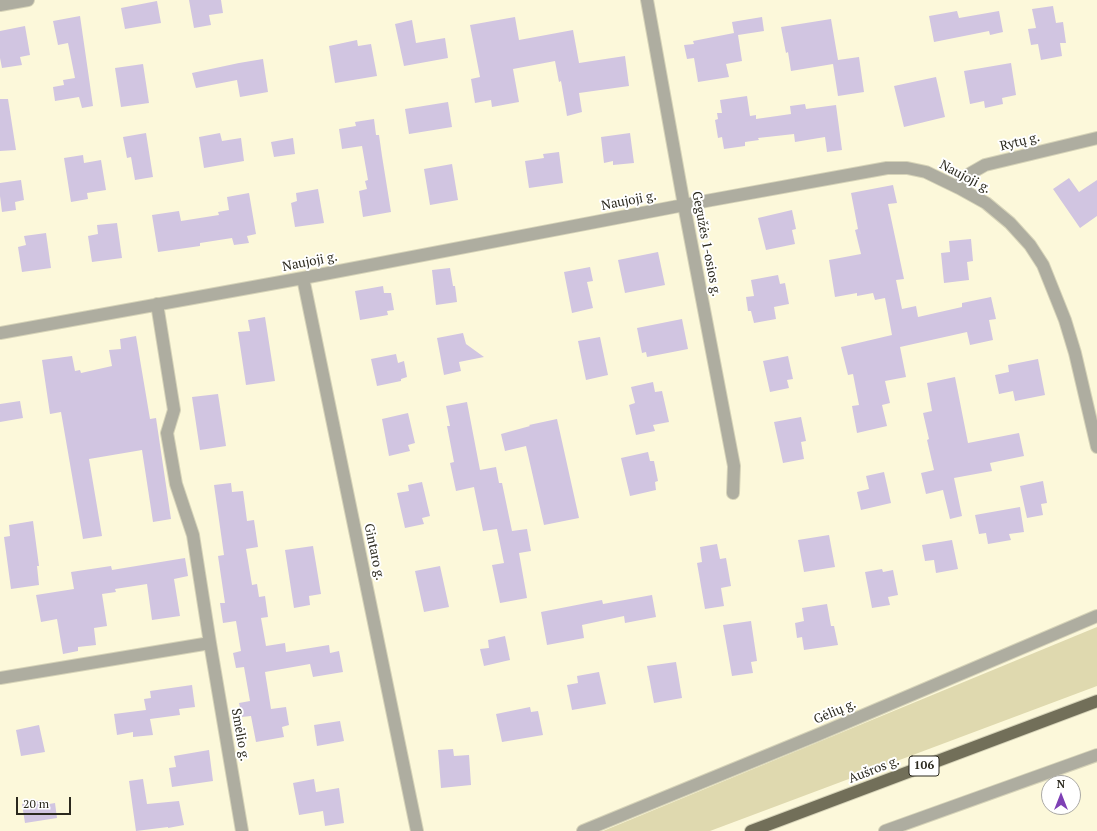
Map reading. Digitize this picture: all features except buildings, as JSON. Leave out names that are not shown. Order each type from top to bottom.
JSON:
[{"type":"main road","name":"Aušros g.","points":[[751,831],[1097,701]]},
{"type":"street","points":[[0,5],[28,0]]},
{"type":"street","name":"Gegužės 1-osios g.","points":[[647,0],[684,205],[734,466],[733,493]]},
{"type":"street","name":"Rytų g.","points":[[959,188],[962,180],[986,165],[1097,138]]},
{"type":"street","name":"Naujoji g.","points":[[0,333],[303,278],[684,205],[887,168],[907,168],[926,172],[986,203],[1010,223],[1030,245],[1043,265],[1065,320],[1075,353],[1097,447]]},
{"type":"street","name":"Gintaro g.","points":[[303,278],[417,831]]},
{"type":"street","name":"Smėlio g.","points":[[157,304],[174,410],[167,433],[176,484],[193,535],[242,831]]},
{"type":"street","name":"Gėlių g.","points":[[583,831],[817,736],[1097,616]]},
{"type":"street","points":[[0,678],[210,643]]},
{"type":"street","points":[[885,831],[1097,755]]},
{"type":"shaded area","points":[[1097,627],[1097,686],[710,831],[603,831]]}]
